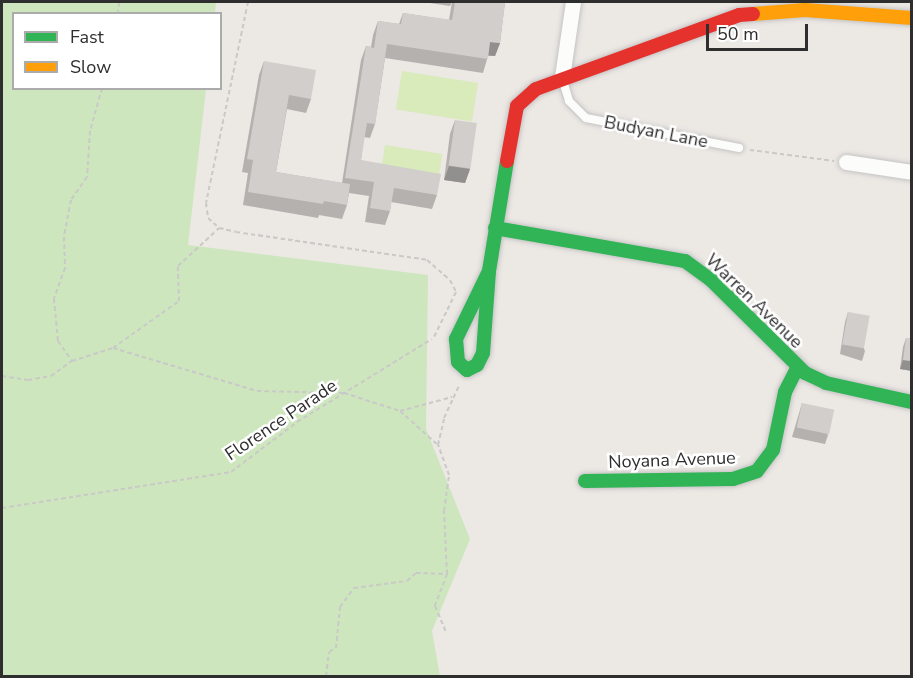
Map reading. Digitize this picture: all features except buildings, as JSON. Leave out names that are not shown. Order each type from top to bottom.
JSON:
[{"type":"street","points":[[562,77],[573,2]]},
{"type":"street","points":[[489,271],[456,339],[458,362],[467,370],[482,361],[495,228],[518,106],[536,89],[562,77],[739,15],[805,10],[912,18]]},
{"type":"street","points":[[846,162],[912,172]]},
{"type":"street","name":"Warren Avenue","points":[[495,228],[685,261],[711,280],[797,368],[826,383],[912,402]]},
{"type":"street","name":"Noyana Avenue","points":[[585,481],[733,478],[757,471],[773,450],[786,392],[797,368]]},
{"type":"lane","name":"Budyan Lane","points":[[562,77],[569,101],[586,118],[739,148]]},
{"type":"path","points":[[248,2],[206,203],[208,218],[219,228],[427,260],[450,280],[456,292],[433,339],[456,339]]},
{"type":"path","points":[[72,361],[58,341],[54,299],[65,268],[64,237],[71,200],[87,177],[90,131],[101,90]]},
{"type":"path","points":[[739,148],[846,162]]},
{"type":"path","points":[[2,376],[28,380],[51,376],[72,361],[113,348],[179,301],[178,266],[219,228]]},
{"type":"path","name":"Florence Parade","points":[[2,507],[231,472],[297,422],[433,339]]},
{"type":"path","points":[[113,348],[257,391],[344,393],[400,411],[439,446],[449,475],[444,511],[447,574],[435,606],[447,634]]},
{"type":"path","points":[[439,446],[454,396],[467,370]]},
{"type":"path","points":[[400,411],[454,396]]},
{"type":"path","points":[[326,676],[329,652],[336,648],[340,607],[354,588],[407,581],[416,573],[447,574]]},
{"type":"path","points":[[21,676],[48,676]]},
{"type":"green space","points":[[2,2],[216,2],[215,12],[12,12],[12,90],[206,90],[188,245],[428,275],[426,429],[470,539],[432,631],[440,676],[2,676]]},
{"type":"green space","points":[[402,71],[478,83],[472,122],[396,110]]},
{"type":"green space","points":[[385,145],[442,154],[438,182],[381,173]]},
{"type":"traffic: fast","points":[[489,271],[456,339],[458,362],[467,370],[477,365],[483,353],[489,271],[507,161]]},
{"type":"traffic: fast","points":[[495,228],[685,261],[711,280],[805,373],[826,383],[912,402]]},
{"type":"traffic: fast","points":[[585,481],[733,479],[757,471],[773,450],[785,392],[797,368]]},
{"type":"traffic: slow","points":[[753,14],[805,10],[912,18]]},
{"type":"traffic: jam","points":[[507,161],[517,106],[536,89],[739,15],[753,14]]}]
